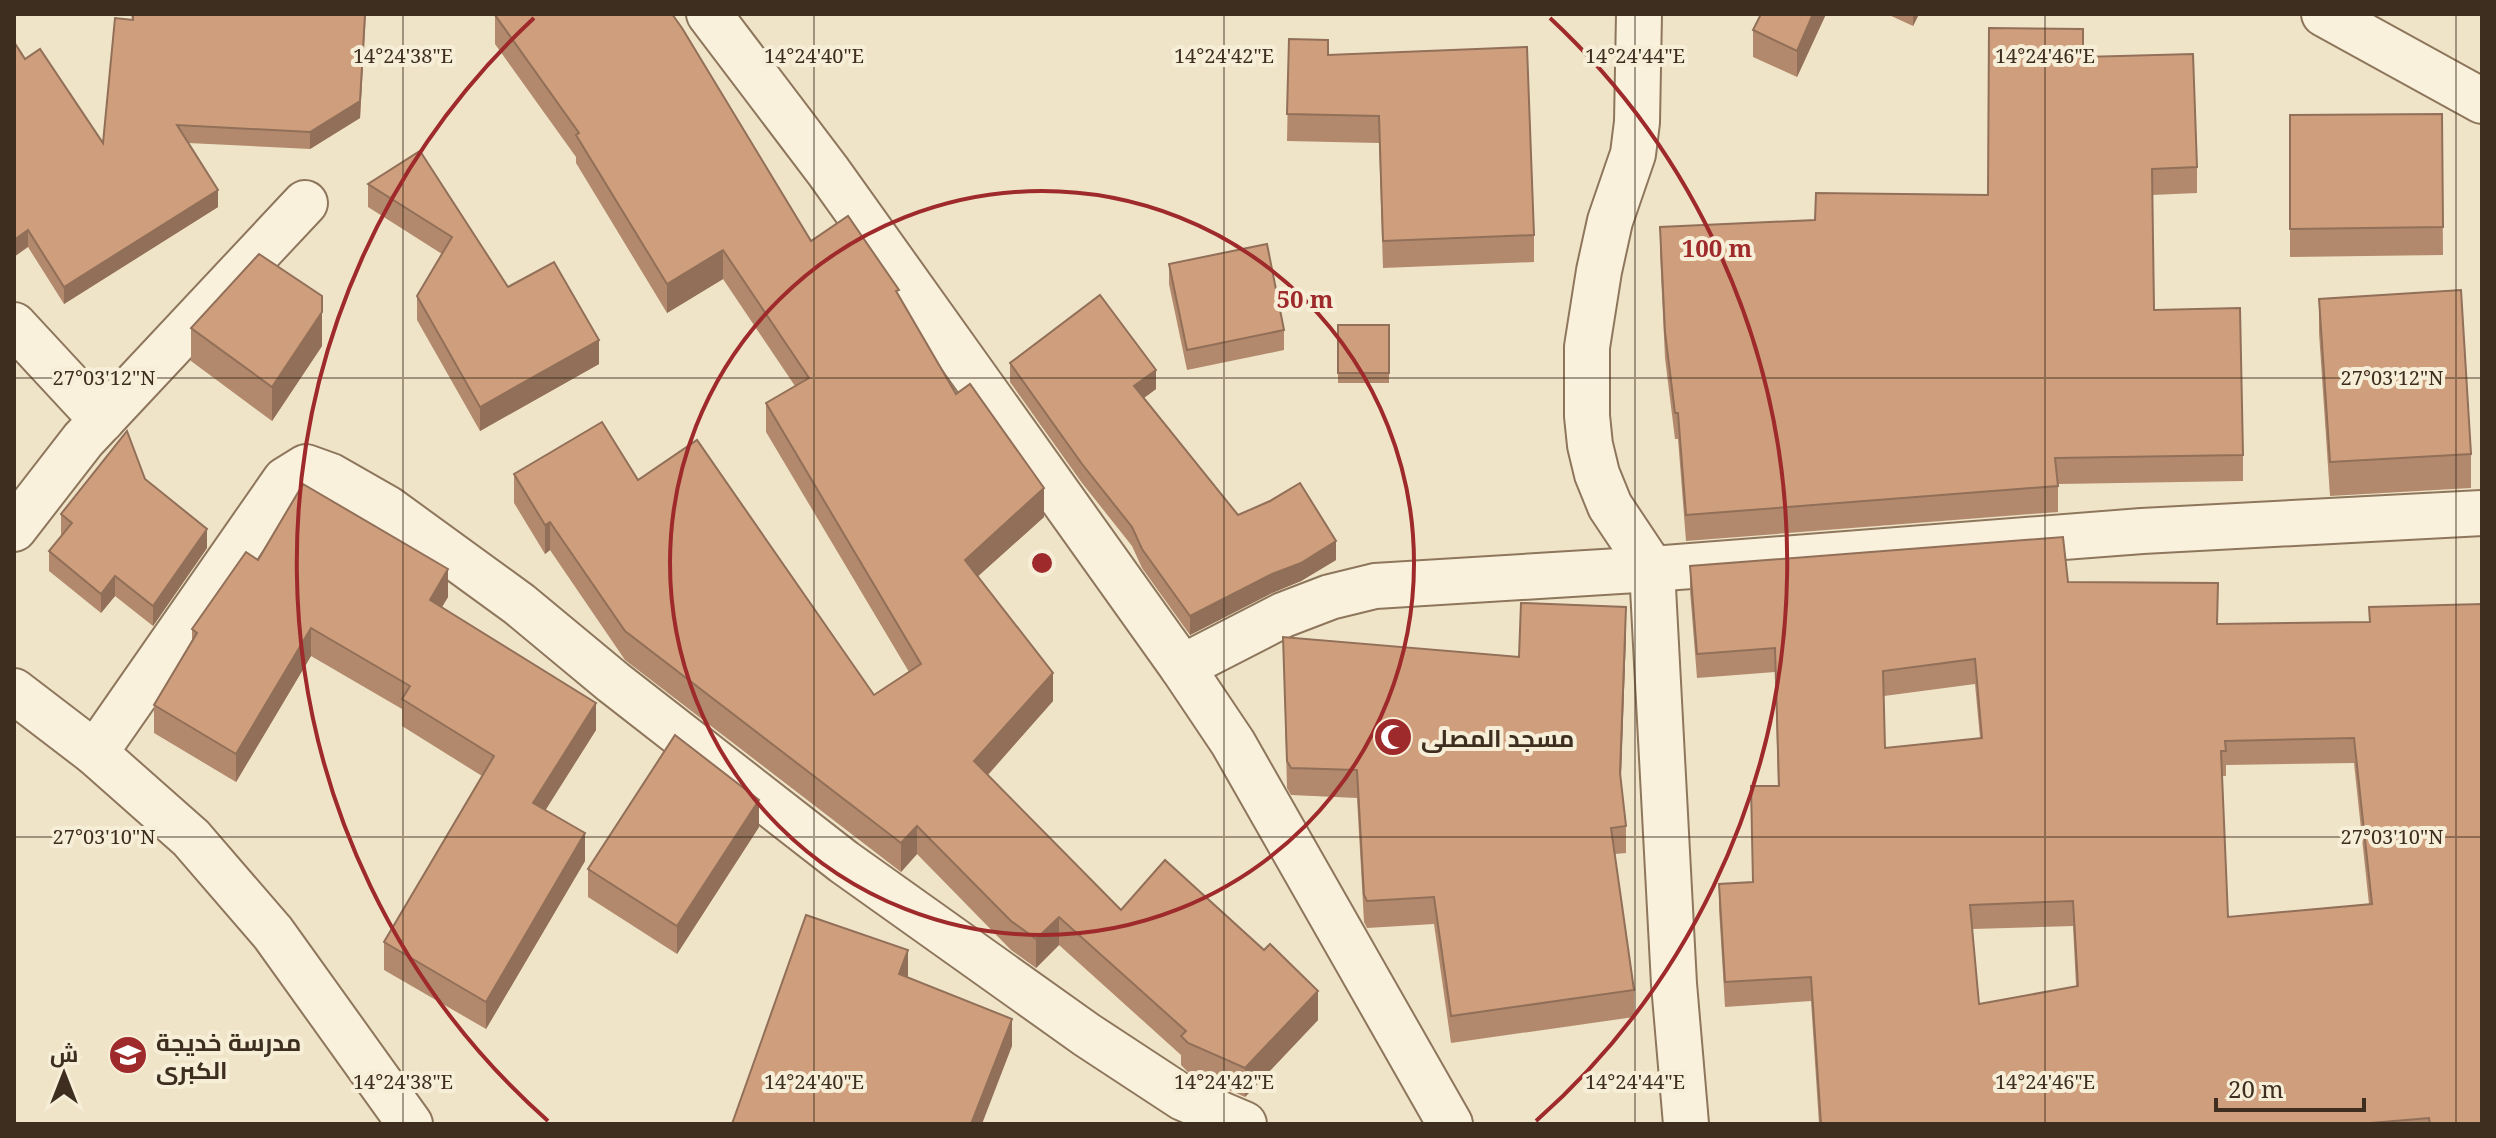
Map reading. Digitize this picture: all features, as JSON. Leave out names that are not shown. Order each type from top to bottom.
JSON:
[{"type":"street","points":[[709,14],[837,183],[1213,709],[1450,1124]]},
{"type":"street","points":[[1639,14],[1637,122],[1633,154],[1610,221],[1599,271],[1587,347],[1587,416],[1590,445],[1601,485],[1610,506],[1652,569],[1674,984],[1686,1124]]},
{"type":"street","points":[[2324,14],[2482,101]]},
{"type":"street","points":[[14,529],[67,459],[305,203]]},
{"type":"street","points":[[14,325],[102,420]]},
{"type":"street","points":[[95,753],[285,480],[306,467],[331,476],[387,508],[519,604],[613,682],[844,862],[1087,1035],[1183,1098],[1244,1124]]},
{"type":"street","points":[[1182,667],[1283,615],[1330,597],[1375,586],[1652,569],[2142,531],[2482,513]]},
{"type":"street","points":[[14,691],[95,753],[191,838],[263,921],[410,1124]]},
{"type":"building","points":[[133,14],[365,14],[360,101],[310,132],[177,125],[218,190],[64,287],[28,230],[14,240],[14,42],[25,59],[40,49],[103,143],[115,18],[133,20]]},
{"type":"building","points":[[496,14],[672,14],[811,241],[848,216],[899,290],[896,291],[956,394],[970,384],[1044,488],[965,560],[1053,673],[974,761],[1121,910],[1165,860],[1264,950],[1270,944],[1318,991],[1245,1068],[1188,1043],[1181,1036],[1186,1031],[1059,917],[1036,939],[1011,921],[917,826],[901,843],[625,631],[550,522],[545,525],[514,474],[602,422],[638,480],[697,440],[874,695],[921,664],[766,403],[809,378],[723,250],[667,284],[576,135],[579,133]]},
{"type":"building","points":[[1761,14],[1813,14],[1797,51],[1753,30]]},
{"type":"building","points":[[1989,28],[2083,29],[2083,57],[2193,54],[2197,167],[2152,169],[2154,310],[2240,308],[2243,455],[2055,458],[2058,486],[1686,515],[1678,413],[1675,413],[1665,332],[1660,227],[1815,220],[1816,193],[1988,195]]},
{"type":"building","points":[[1289,39],[1328,40],[1328,55],[1527,47],[1534,235],[1383,241],[1379,116],[1287,114]]},
{"type":"building","points":[[2442,114],[2443,227],[2290,229],[2290,115]]},
{"type":"building","points":[[420,151],[508,287],[554,262],[599,340],[480,407],[417,296],[452,237],[368,184]]},
{"type":"building","points":[[1267,244],[1284,330],[1187,350],[1169,264]]},
{"type":"building","points":[[259,254],[322,296],[322,312],[272,387],[191,328]]},
{"type":"building","points":[[2461,290],[2471,454],[2330,462],[2319,299]]},
{"type":"building","points":[[1100,295],[1156,370],[1134,386],[1238,515],[1300,483],[1336,541],[1301,563],[1272,574],[1190,616],[1142,549],[1132,527],[1082,464],[1010,363]]},
{"type":"building","points":[[1338,325],[1389,325],[1389,373],[1338,373]]},
{"type":"building","points":[[127,431],[145,479],[207,529],[153,606],[115,576],[101,594],[49,551],[72,523],[61,514]]},
{"type":"building","points":[[303,484],[448,569],[430,600],[596,703],[533,803],[585,833],[486,1002],[384,942],[494,756],[402,699],[410,686],[311,628],[236,754],[154,705],[197,633],[192,629],[246,552],[258,560]]},
{"type":"building","points":[[2063,537],[2068,582],[2218,583],[2217,624],[2370,622],[2369,607],[2482,604],[2482,1124],[2430,1124],[2429,1118],[2358,1124],[1821,1124],[1811,977],[1725,982],[1719,884],[1753,882],[1751,786],[1779,786],[1775,648],[1697,654],[1690,566]],"holes":[[[1975,659],[1982,738],[1885,748],[1883,671]],[[2354,738],[2372,904],[2228,917],[2221,751],[2226,751],[2225,741]],[[2073,901],[2078,986],[1979,1004],[1970,905]]]},
{"type":"building","points":[[1521,603],[1626,607],[1620,773],[1626,826],[1611,828],[1634,990],[1451,1016],[1434,897],[1367,901],[1364,895],[1357,770],[1291,768],[1287,761],[1283,637],[1519,657]]},
{"type":"building","points":[[675,735],[759,800],[677,926],[588,869]]},
{"type":"building","points":[[806,915],[908,950],[899,974],[1012,1019],[971,1124],[732,1124]]},
{"type":"place","name":"مسجد المصلى","points":[[1393,737]]},
{"type":"place","name":"مدرسة خديجة الكبرى","points":[[128,1055]]}]
